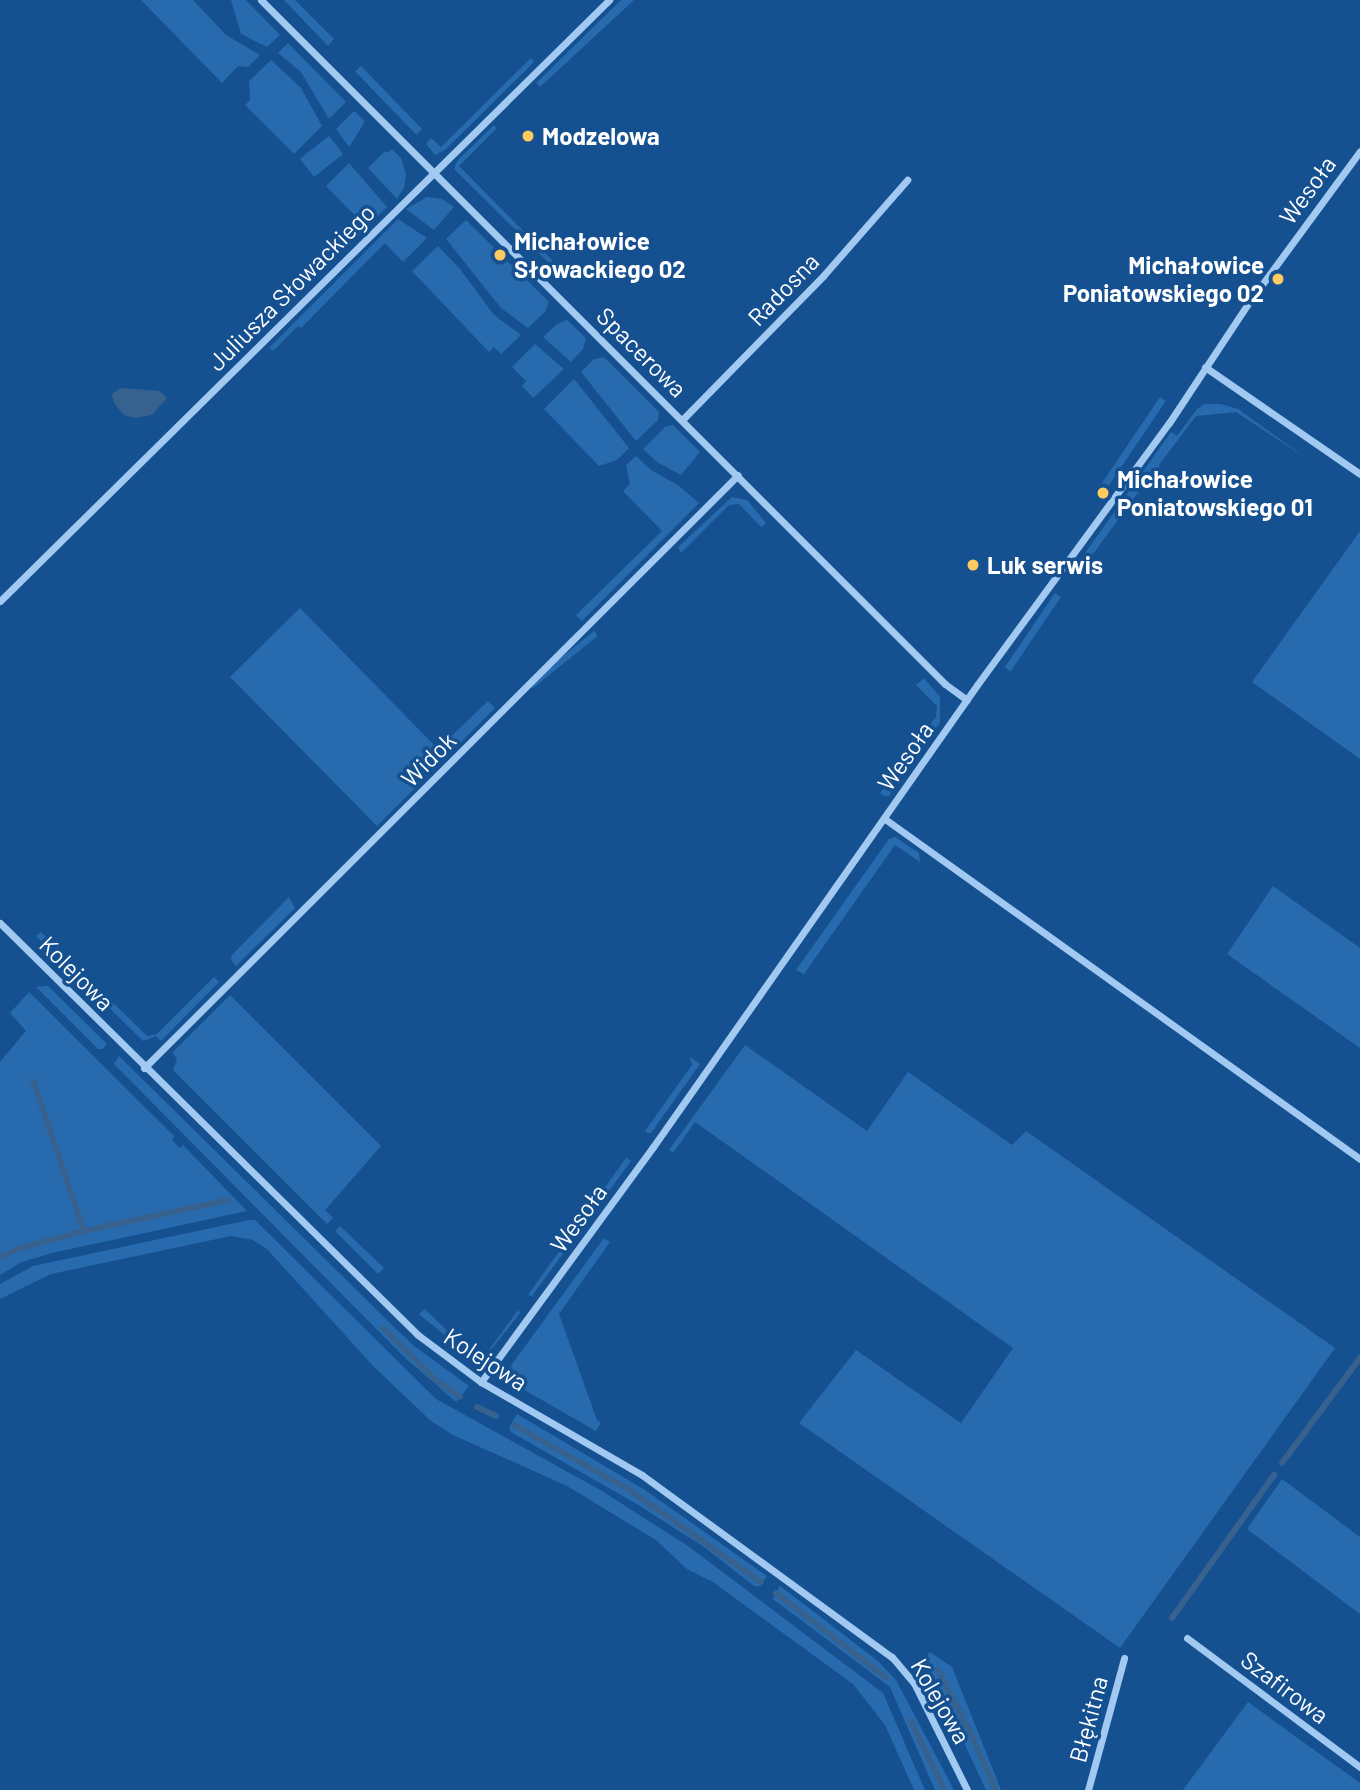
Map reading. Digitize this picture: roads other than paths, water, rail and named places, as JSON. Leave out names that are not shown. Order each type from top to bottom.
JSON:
[{"type":"street","name":"Spacerowa","points":[[261,0],[432,174],[738,475],[945,684],[967,700]]},
{"type":"street","name":"Juliusza Słowackiego","points":[[0,601],[609,0]]},
{"type":"street","name":"Wesoła","points":[[481,1382],[619,1194],[967,700],[1105,512],[1360,151]]},
{"type":"street","name":"Radosna","points":[[682,420],[823,276],[908,180]]},
{"type":"street","points":[[1205,367],[1360,474]]},
{"type":"street","name":"Widok","points":[[144,1068],[738,475]]},
{"type":"street","points":[[885,819],[1360,1159]]},
{"type":"street","name":"Kolejowa","points":[[0,923],[406,1325],[448,1360],[642,1475],[888,1653],[914,1683],[967,1790]]},
{"type":"street","name":"Szafirowa","points":[[1187,1638],[1360,1767]]},
{"type":"street","name":"Błękitna","points":[[1088,1790],[1124,1658]]},
{"type":"waterway","points":[[33,1081],[84,1231]]},
{"type":"waterway","points":[[0,1257],[17,1249],[84,1231],[229,1200]]},
{"type":"waterway","points":[[383,1328],[436,1380],[460,1397]]},
{"type":"waterway","points":[[1282,1463],[1360,1358]]},
{"type":"waterway","points":[[477,1407],[496,1416]]},
{"type":"waterway","points":[[514,1425],[628,1489],[761,1582]]},
{"type":"waterway","points":[[1172,1618],[1274,1475]]},
{"type":"waterway","points":[[776,1593],[885,1677]]},
{"type":"waterway","points":[[938,1670],[996,1790]]},
{"type":"waterway","points":[[911,1721],[944,1790]]},
{"type":"place","name":"Modzelowa","points":[[528,136]]},
{"type":"place","name":"Michałowice Słowackiego 02","points":[[500,255]]},
{"type":"place","name":"Michałowice Poniatowskiego 02","points":[[1278,279]]},
{"type":"place","name":"Michałowice Poniatowskiego 01","points":[[1103,493]]},
{"type":"place","name":"Luk serwis","points":[[973,565]]}]
